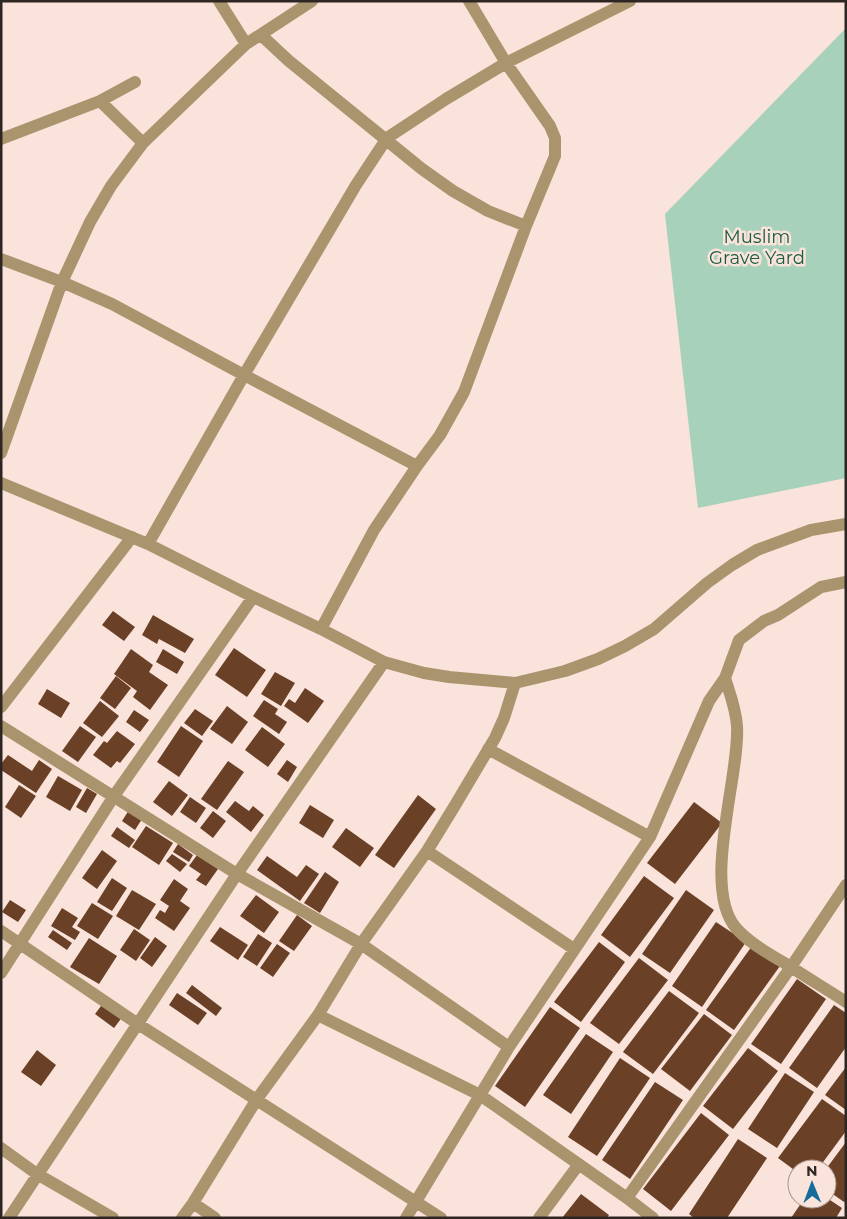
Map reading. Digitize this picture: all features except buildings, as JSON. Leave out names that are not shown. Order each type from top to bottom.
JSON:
[{"type":"street","points":[[219,1],[246,44]]},
{"type":"street","points":[[1,453],[62,282],[90,222],[111,186],[143,143],[246,44],[312,1]]},
{"type":"street","points":[[321,629],[374,530],[417,466],[440,436],[464,392],[526,226],[555,156],[555,138],[550,126],[506,64],[469,1]]},
{"type":"street","points":[[148,544],[356,185],[387,138],[446,98],[506,64],[630,1]]},
{"type":"street","points":[[261,34],[289,61],[387,138],[422,169],[453,191],[488,211],[526,226]]},
{"type":"street","points":[[1,139],[100,101],[135,82]]},
{"type":"street","points":[[100,101],[143,143]]},
{"type":"street","points":[[1,259],[62,282],[112,304],[244,376],[417,466]]},
{"type":"street","points":[[1,483],[148,544],[384,662],[424,673],[448,677],[515,683],[565,671],[626,646],[654,629],[707,583],[757,550],[811,530],[846,524]]},
{"type":"street","points":[[1,707],[132,537]]},
{"type":"street","points":[[406,1218],[510,1047],[650,837],[709,701],[724,678],[739,640],[747,632],[778,615],[821,586],[846,582]]},
{"type":"street","points":[[1,973],[114,796],[253,597]]},
{"type":"street","points":[[9,1218],[237,874],[384,662]]},
{"type":"street","points":[[724,678],[734,705],[737,727],[724,830],[722,879],[724,902],[728,915],[735,927],[764,951],[846,1002]]},
{"type":"street","points":[[182,1218],[257,1098],[318,1015],[361,944],[428,850],[488,749],[504,718],[515,683]]},
{"type":"street","points":[[1,726],[237,874],[361,944],[510,1047]]},
{"type":"street","points":[[488,749],[650,837]]},
{"type":"street","points":[[428,850],[574,949]]},
{"type":"street","points":[[628,1198],[846,885]]},
{"type":"street","points":[[1,931],[138,1024],[257,1098],[441,1218]]},
{"type":"street","points":[[318,1015],[480,1095],[628,1198],[653,1218]]},
{"type":"street","points":[[1,1148],[37,1174],[113,1218]]},
{"type":"street","points":[[539,1218],[579,1164]]},
{"type":"street","points":[[193,1203],[215,1218]]},
{"type":"green space","name":"Muslim Grave Yard","points":[[846,28],[846,478],[698,508],[665,214]]}]
